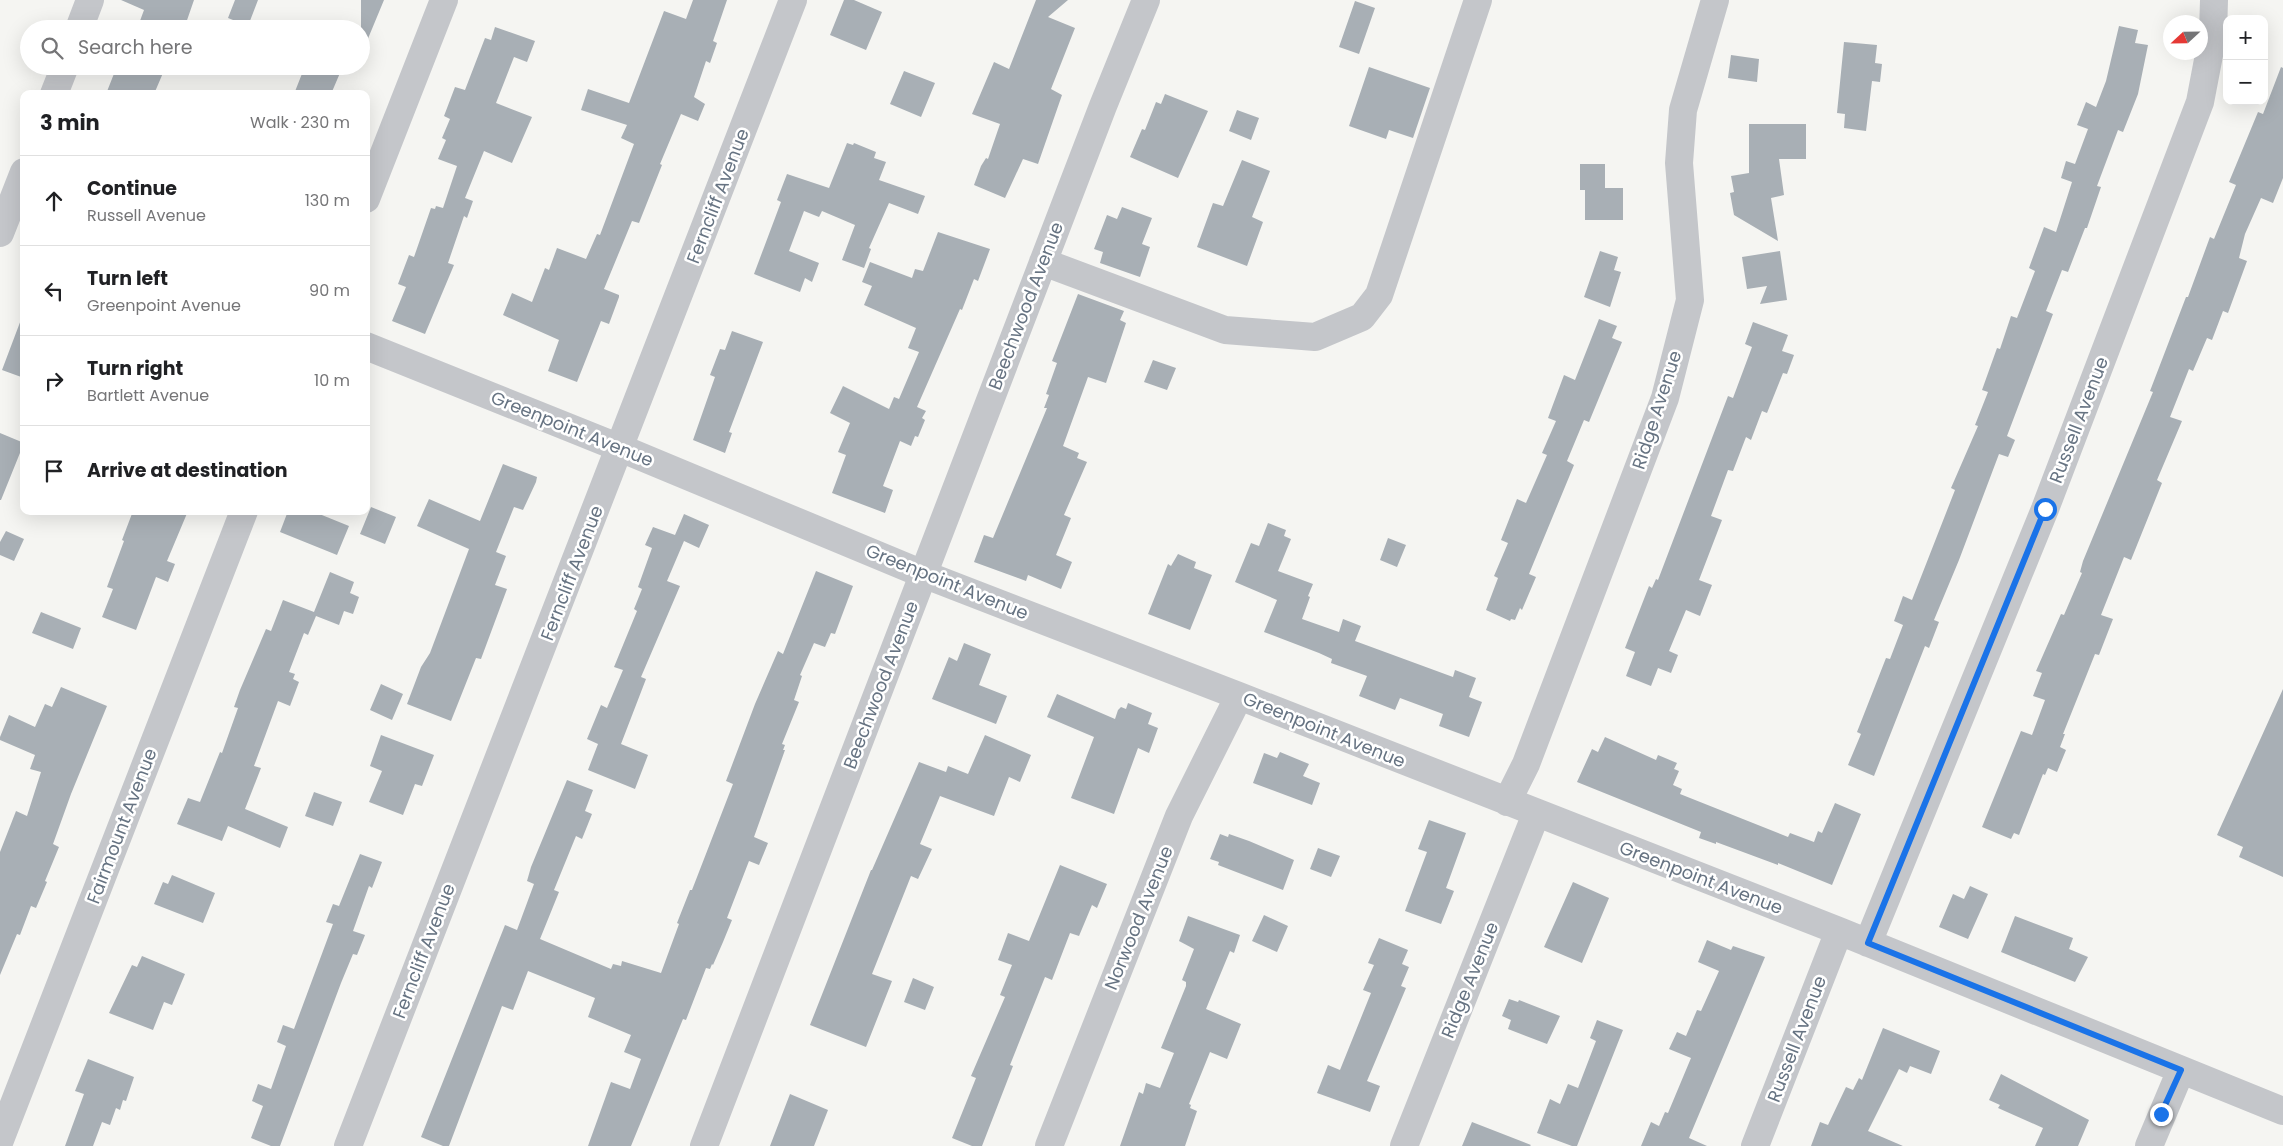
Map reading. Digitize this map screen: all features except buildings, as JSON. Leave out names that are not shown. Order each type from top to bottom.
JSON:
[{"type":"street","points":[[82,20],[90,0]]},
{"type":"street","points":[[370,189],[444,0]]},
{"type":"street","name":"Ferncliff Avenue","points":[[348,1146],[793,0]]},
{"type":"street","name":"Beechwood Avenue","points":[[704,1146],[1102,106],[1146,0]]},
{"type":"street","points":[[1043,262],[1225,330],[1315,337],[1362,317],[1380,296],[1478,0]]},
{"type":"street","name":"Ridge Avenue","points":[[1507,802],[1526,764],[1665,398],[1690,300],[1679,163],[1683,110],[1715,0]]},
{"type":"street","name":"Russell Avenue","points":[[1868,943],[2045,509],[2200,102],[2213,34],[2214,0]]},
{"type":"street","points":[[56,90],[61,75]]},
{"type":"street","points":[[0,232],[17,209],[20,193]]},
{"type":"street","name":"Greenpoint Avenue","points":[[370,348],[620,448],[923,574],[1839,931],[2283,1111]]},
{"type":"street","name":"Fairmount Avenue","points":[[0,1140],[242,515]]},
{"type":"street","name":"Norwood Avenue","points":[[1049,1146],[1179,816],[1239,696]]},
{"type":"street","name":"Ridge Avenue","points":[[1404,1146],[1536,814]]},
{"type":"street","name":"Russell Avenue","points":[[1755,1146],[1839,931]]},
{"type":"street","points":[[2149,1146],[2181,1070]]},
{"type":"route","points":[[2045,509],[1868,943],[2181,1070],[2161,1114]]}]
